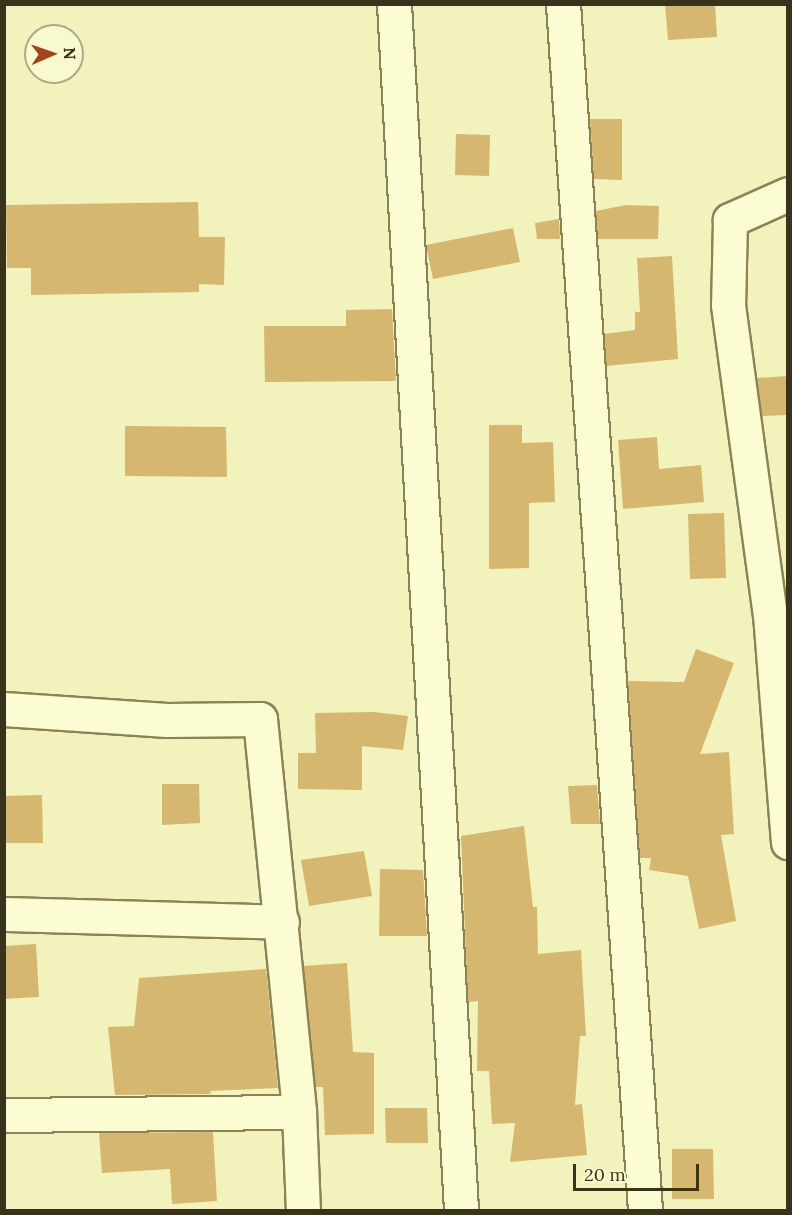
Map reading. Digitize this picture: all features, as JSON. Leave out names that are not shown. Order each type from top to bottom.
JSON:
[{"type":"street","points":[[394,4],[461,1210]]},
{"type":"street","points":[[563,4],[645,1210]]},
{"type":"street","points":[[788,194],[730,220],[728,305],[779,615],[788,843]]},
{"type":"street","points":[[4,709],[167,720],[260,719],[282,922],[299,1112],[303,1210]]},
{"type":"street","points":[[4,914],[282,922]]},
{"type":"street","points":[[4,1115],[299,1112]]},
{"type":"building","points":[[665,4],[715,4],[717,37],[668,40]]},
{"type":"building","points":[[590,119],[622,119],[622,180],[594,179]]},
{"type":"building","points":[[456,134],[490,135],[489,176],[455,175]]},
{"type":"building","points":[[198,202],[199,237],[225,237],[224,285],[199,284],[199,292],[31,295],[31,268],[7,268],[6,205]]},
{"type":"building","points":[[626,205],[659,206],[658,239],[598,239],[596,211]]},
{"type":"building","points":[[559,219],[560,239],[537,239],[535,223]]},
{"type":"building","points":[[513,228],[520,262],[433,279],[426,245]]},
{"type":"building","points":[[672,256],[678,359],[606,366],[604,334],[635,330],[635,312],[640,312],[637,258]]},
{"type":"building","points":[[392,309],[396,381],[265,382],[264,326],[346,326],[346,310]]},
{"type":"building","points":[[788,376],[788,415],[762,416],[757,378]]},
{"type":"building","points":[[489,425],[522,425],[522,443],[553,442],[555,502],[529,503],[529,568],[489,569]]},
{"type":"building","points":[[125,426],[226,427],[227,477],[125,476]]},
{"type":"building","points":[[657,437],[659,469],[701,465],[704,502],[623,509],[618,440]]},
{"type":"building","points":[[724,513],[726,578],[690,579],[688,514]]},
{"type":"building","points":[[696,649],[734,663],[700,754],[729,752],[734,834],[721,835],[736,921],[699,929],[688,876],[649,870],[651,858],[640,858],[628,681],[684,682]]},
{"type":"building","points":[[374,712],[408,716],[403,750],[362,746],[362,790],[298,789],[298,753],[316,753],[315,713]]},
{"type":"building","points":[[162,784],[199,784],[200,823],[162,825]]},
{"type":"building","points":[[597,785],[600,824],[571,824],[568,786]]},
{"type":"building","points":[[42,795],[43,843],[4,843],[4,796]]},
{"type":"building","points":[[524,826],[533,907],[537,907],[538,954],[581,950],[586,1036],[580,1036],[575,1105],[582,1104],[587,1155],[510,1162],[515,1123],[492,1124],[489,1071],[477,1071],[478,1001],[468,1002],[461,836]]},
{"type":"building","points":[[364,851],[372,896],[309,906],[301,860]]},
{"type":"building","points":[[380,869],[423,870],[427,936],[379,936]]},
{"type":"building","points":[[36,944],[39,997],[4,999],[4,946]]},
{"type":"building","points":[[347,963],[353,1052],[374,1053],[374,1134],[325,1135],[323,1087],[315,1087],[303,966]]},
{"type":"building","points":[[266,969],[278,1088],[210,1091],[211,1094],[115,1095],[108,1027],[134,1026],[139,978]]},
{"type":"building","points":[[385,1108],[427,1108],[428,1143],[386,1143]]},
{"type":"building","points":[[213,1132],[217,1201],[172,1204],[170,1169],[102,1173],[99,1133]]},
{"type":"building","points":[[672,1149],[713,1149],[714,1199],[672,1199]]}]
